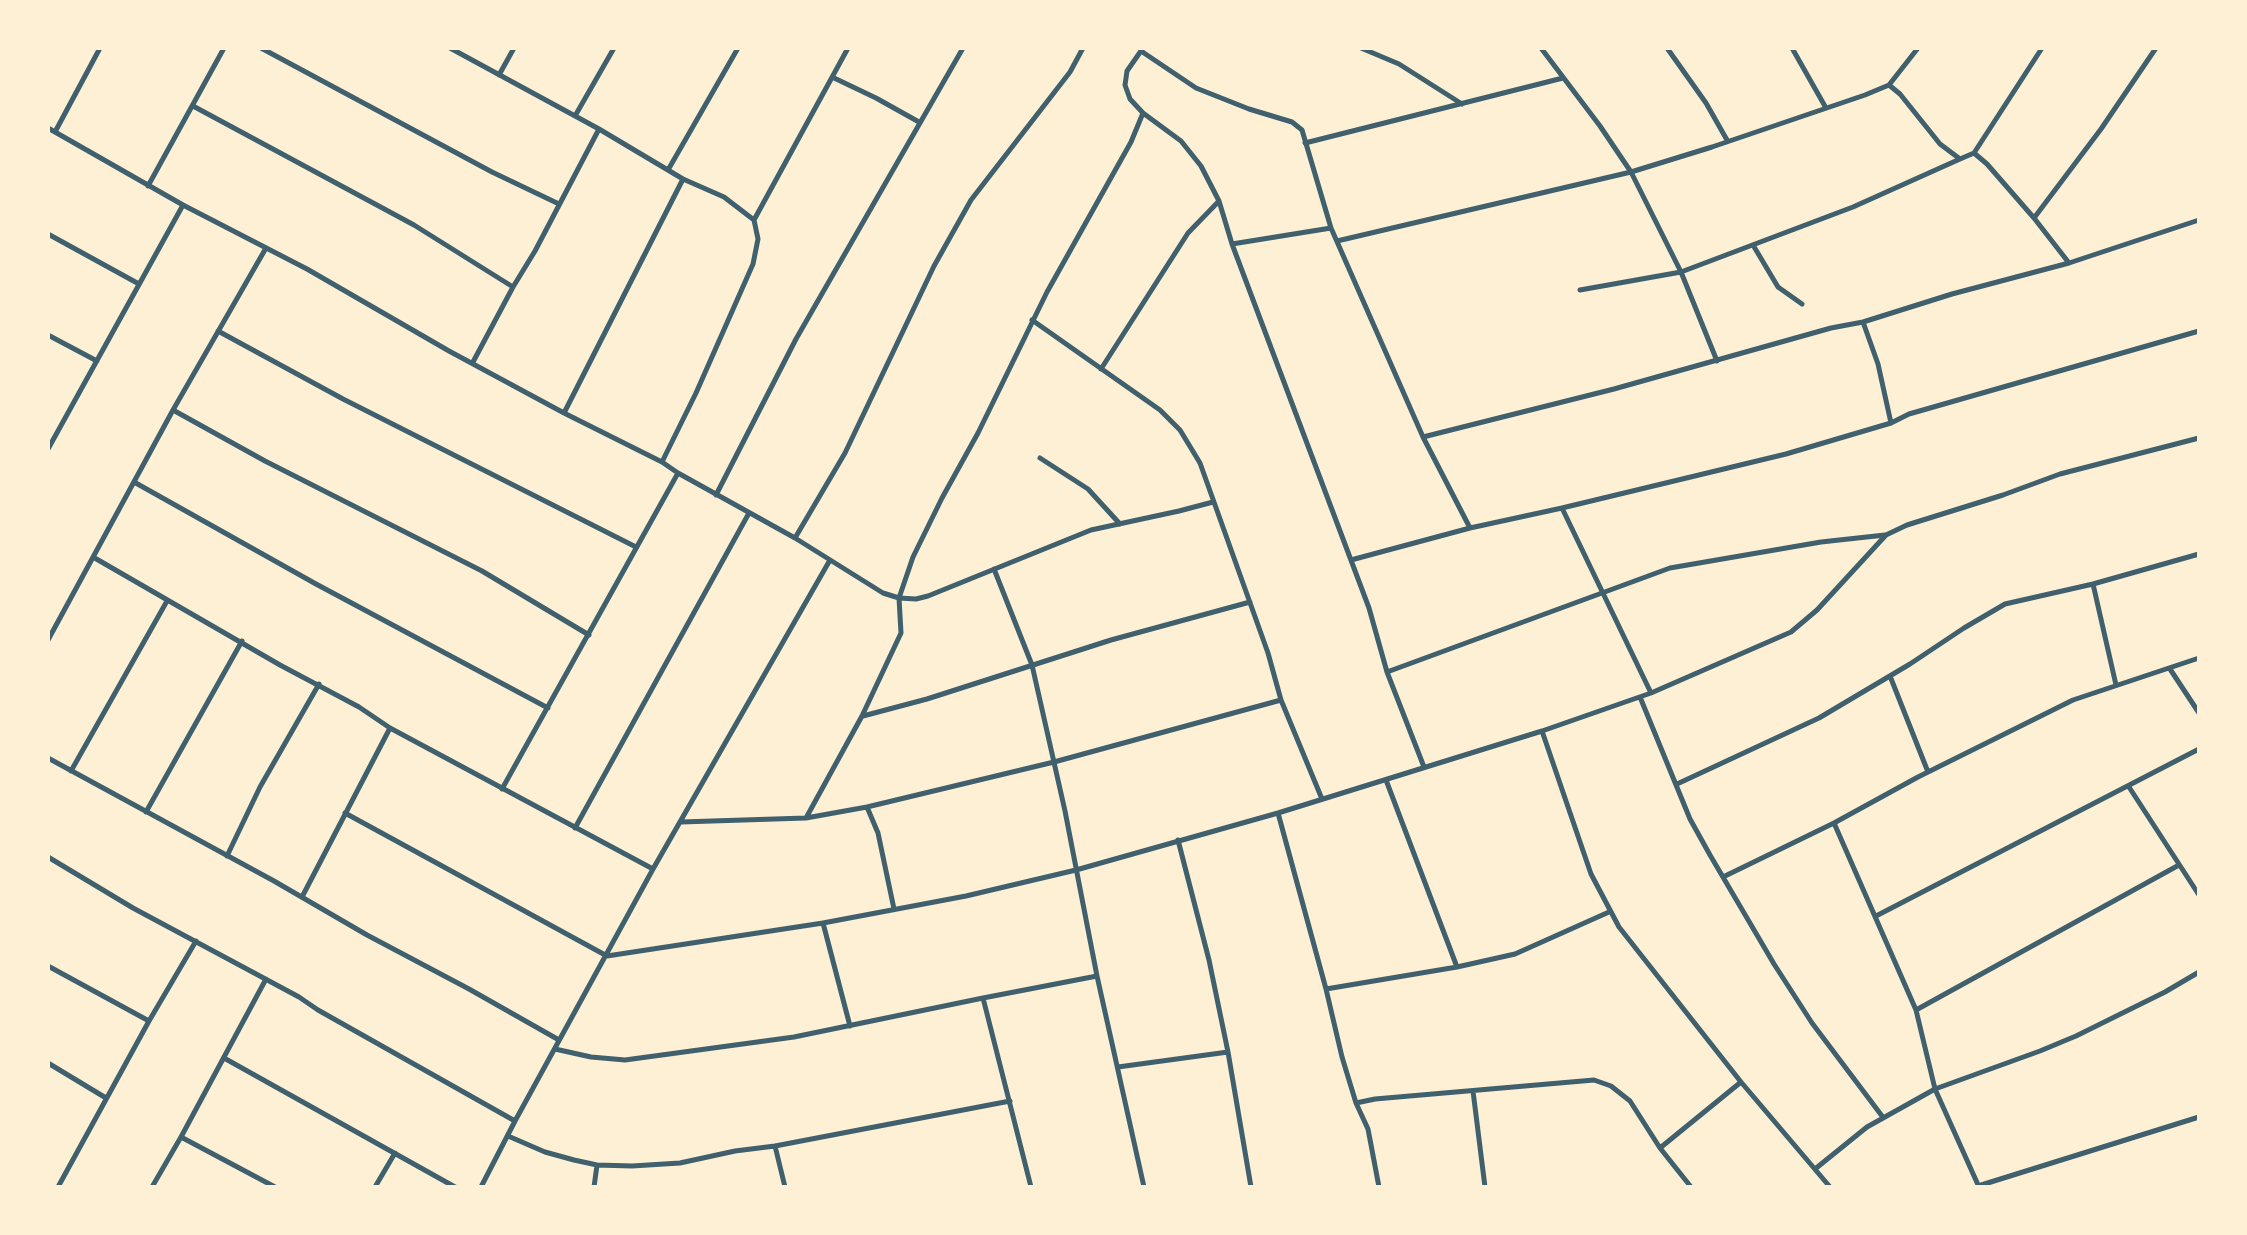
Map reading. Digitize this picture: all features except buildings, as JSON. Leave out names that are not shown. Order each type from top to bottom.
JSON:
[{"type":"street","points":[[100,48],[51,130],[564,413],[662,462],[795,538],[883,593],[899,598],[928,596],[1091,530],[1213,502]]},
{"type":"street","points":[[148,186],[224,48]]},
{"type":"street","points":[[261,48],[492,172],[559,204]]},
{"type":"street","points":[[450,48],[599,129],[683,179],[724,197],[754,220]]},
{"type":"street","points":[[499,75],[514,48]]},
{"type":"street","points":[[575,116],[614,48]]},
{"type":"street","points":[[668,170],[738,48]]},
{"type":"street","points":[[662,462],[753,264],[758,239],[754,220],[848,48]]},
{"type":"street","points":[[716,495],[796,339],[963,48]]},
{"type":"street","points":[[795,538],[845,453],[934,266],[971,200],[1070,72],[1083,48]]},
{"type":"street","points":[[1361,48],[1399,64],[1463,104]]},
{"type":"street","points":[[1541,48],[1631,172],[1681,272],[1717,361]]},
{"type":"street","points":[[1667,48],[1706,103],[1727,140]]},
{"type":"street","points":[[1337,241],[1631,172],[1712,147],[1889,85],[1918,48]]},
{"type":"street","points":[[1580,290],[1681,272],[1853,207],[1974,153],[2042,48]]},
{"type":"street","points":[[2034,218],[2101,129],[2156,48]]},
{"type":"street","points":[[1793,49],[1826,108]]},
{"type":"street","points":[[1424,767],[1387,672],[1369,608],[1232,244],[1219,201],[1201,166],[1181,141],[1143,113],[1130,99],[1125,85],[1127,71],[1142,50],[1196,88],[1292,122],[1302,130],[1331,228],[1423,437],[1470,528]]},
{"type":"street","points":[[832,77],[919,122]]},
{"type":"street","points":[[1305,143],[1563,78]]},
{"type":"street","points":[[1889,85],[1900,94],[1940,144],[1960,159]]},
{"type":"street","points":[[193,106],[414,225],[513,287]]},
{"type":"street","points":[[806,818],[862,716],[901,633],[899,598],[913,557],[978,433],[1032,320],[1131,142],[1143,113]]},
{"type":"street","points":[[473,362],[585,161],[599,129]]},
{"type":"street","points":[[1974,153],[2034,218],[2069,263]]},
{"type":"street","points":[[564,413],[683,179]]},
{"type":"street","points":[[1101,369],[1188,233],[1219,201]]},
{"type":"street","points":[[48,449],[50,440],[183,205]]},
{"type":"street","points":[[1423,437],[1863,322],[1952,294],[2069,263],[2199,220]]},
{"type":"street","points":[[1232,244],[1331,228]]},
{"type":"street","points":[[48,234],[139,284]]},
{"type":"street","points":[[1753,245],[1778,287],[1802,304]]},
{"type":"street","points":[[48,640],[173,410],[266,248]]},
{"type":"street","points":[[1032,320],[1160,410],[1180,430],[1200,463],[1268,653],[1281,700],[1322,799]]},
{"type":"street","points":[[1863,322],[1878,364],[1891,423]]},
{"type":"street","points":[[218,331],[343,399],[636,547]]},
{"type":"street","points":[[1351,560],[1470,528],[1786,454],[1891,423],[1909,414],[2199,331]]},
{"type":"street","points":[[48,335],[97,361]]},
{"type":"street","points":[[173,410],[265,461],[482,571],[589,635]]},
{"type":"street","points":[[1387,672],[1670,568],[1821,542],[1886,535],[1907,525],[2060,474],[2199,438]]},
{"type":"street","points":[[1040,458],[1088,489],[1120,524]]},
{"type":"street","points":[[502,789],[678,473]]},
{"type":"street","points":[[134,482],[548,708]]},
{"type":"street","points":[[1562,508],[1651,693]]},
{"type":"street","points":[[575,828],[749,513]]},
{"type":"street","points":[[345,813],[607,956],[823,923],[966,896],[1076,870],[1386,780],[1651,693],[1791,632],[1817,610],[1886,535]]},
{"type":"street","points":[[1677,784],[1819,718],[2005,604],[2093,584],[2199,554]]},
{"type":"street","points":[[93,557],[280,665],[319,684],[390,728],[653,869]]},
{"type":"street","points":[[481,1187],[653,869],[830,560]]},
{"type":"street","points":[[994,569],[1032,665],[1144,1187]]},
{"type":"street","points":[[2093,584],[2116,685]]},
{"type":"street","points":[[71,771],[167,601]]},
{"type":"street","points":[[862,716],[927,699],[1111,640],[1250,602]]},
{"type":"street","points":[[146,812],[242,641]]},
{"type":"street","points":[[1723,877],[2073,700],[2199,658]]},
{"type":"street","points":[[2170,669],[2199,713]]},
{"type":"street","points":[[1890,676],[1928,772]]},
{"type":"street","points":[[227,856],[260,787],[319,684]]},
{"type":"street","points":[[1640,697],[1690,819],[1723,877],[1812,1023],[1882,1116]]},
{"type":"street","points":[[681,822],[806,818],[867,807],[1054,762],[1281,700]]},
{"type":"street","points":[[302,897],[390,728]]},
{"type":"street","points":[[1542,731],[1591,874],[1609,912],[1741,1082],[1830,1187]]},
{"type":"street","points":[[1876,916],[2199,749]]},
{"type":"street","points":[[48,758],[559,1040]]},
{"type":"street","points":[[1386,780],[1457,967]]},
{"type":"street","points":[[2129,787],[2199,895]]},
{"type":"street","points":[[867,807],[878,833],[894,909]]},
{"type":"street","points":[[1278,813],[1342,1057],[1356,1103],[1368,1129],[1379,1187]]},
{"type":"street","points":[[1834,823],[1916,1010],[1935,1089],[1978,1186],[2199,1117]]},
{"type":"street","points":[[1178,840],[1209,960],[1251,1187]]},
{"type":"street","points":[[48,857],[133,908],[266,979],[515,1121]]},
{"type":"street","points":[[1916,1010],[2179,865]]},
{"type":"street","points":[[1326,989],[1457,967],[1527,950],[1609,912]]},
{"type":"street","points":[[823,923],[850,1026]]},
{"type":"street","points":[[58,1187],[196,941]]},
{"type":"street","points":[[48,966],[149,1021]]},
{"type":"street","points":[[1815,1169],[1882,1116],[1935,1089],[2076,1036],[2199,972]]},
{"type":"street","points":[[555,1049],[625,1060],[794,1037],[1097,976]]},
{"type":"street","points":[[152,1187],[266,979]]},
{"type":"street","points":[[983,998],[1031,1187]]},
{"type":"street","points":[[1118,1067],[1228,1052]]},
{"type":"street","points":[[224,1058],[455,1187]]},
{"type":"street","points":[[48,1063],[106,1098]]},
{"type":"street","points":[[1356,1103],[1594,1080],[1611,1086],[1630,1101],[1660,1148],[1691,1187]]},
{"type":"street","points":[[1660,1148],[1741,1082]]},
{"type":"street","points":[[1473,1091],[1485,1187]]},
{"type":"street","points":[[508,1136],[545,1152],[597,1165],[680,1163],[1010,1101]]},
{"type":"street","points":[[181,1137],[275,1187]]},
{"type":"street","points":[[775,1146],[785,1187]]},
{"type":"street","points":[[375,1187],[395,1153]]},
{"type":"street","points":[[594,1187],[597,1165]]}]
